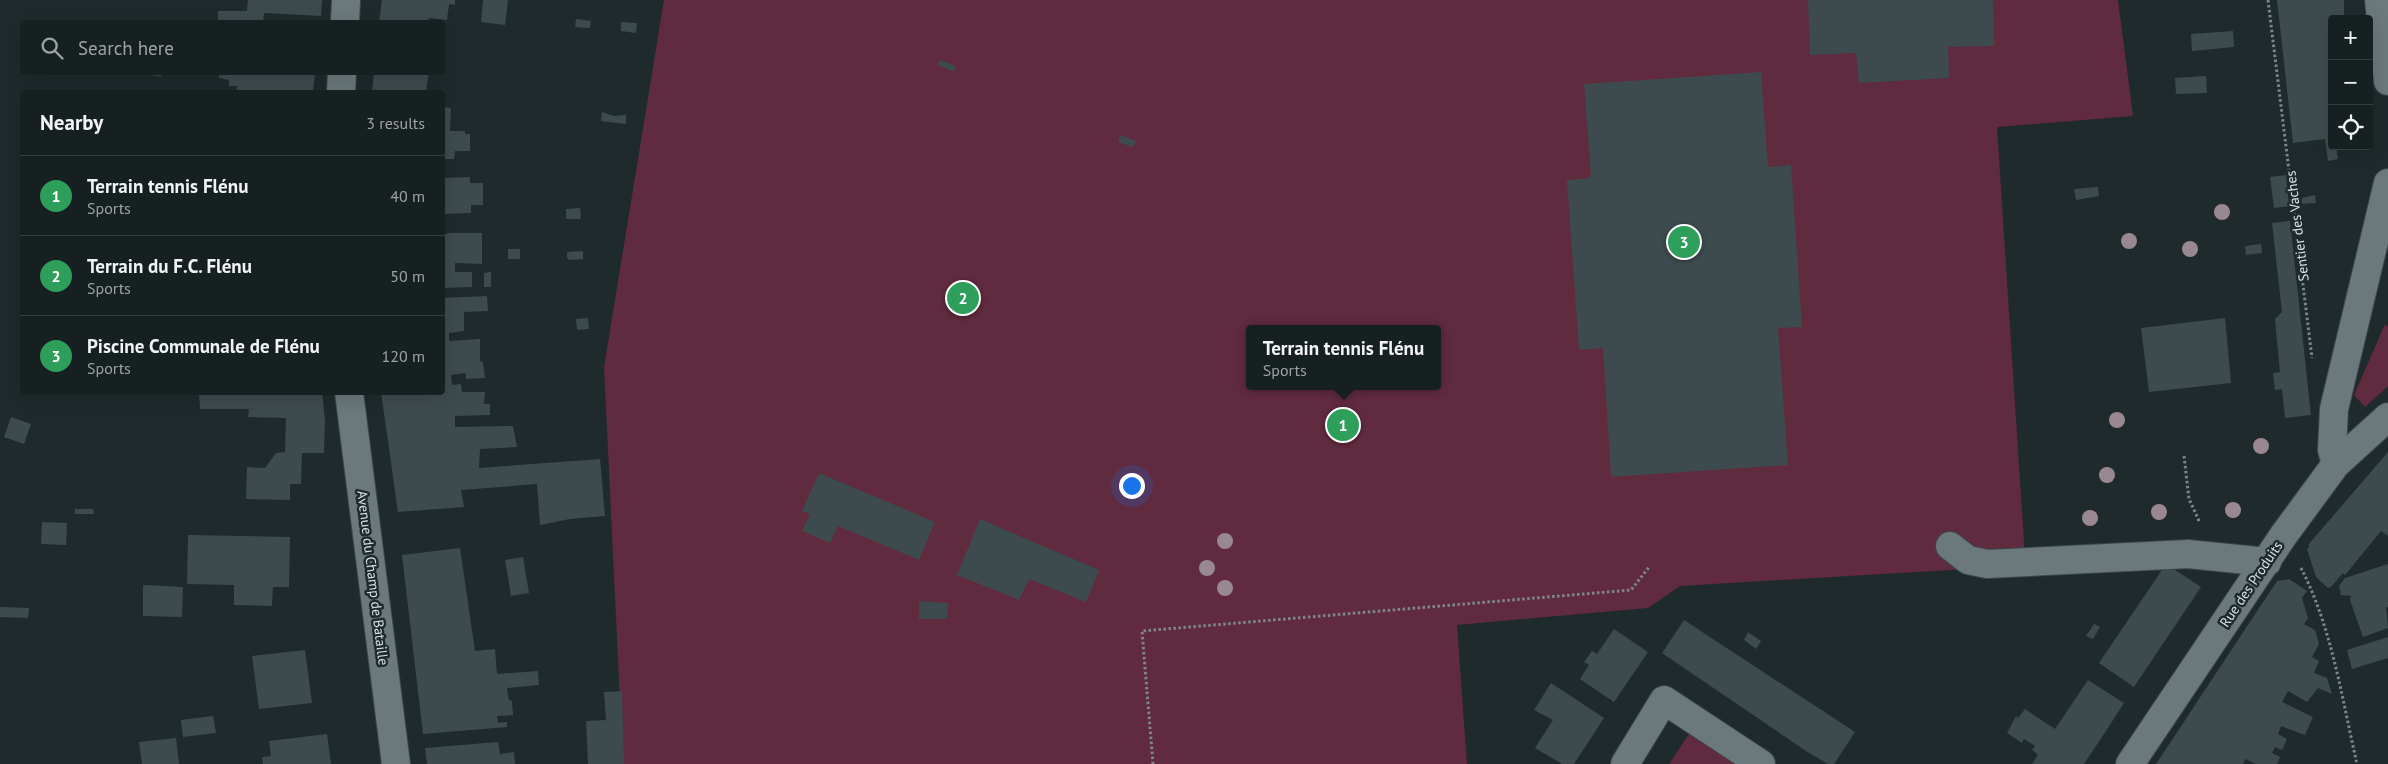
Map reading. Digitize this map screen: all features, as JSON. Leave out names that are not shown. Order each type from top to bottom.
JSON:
[{"type":"street","points":[[345,20],[346,0]]},
{"type":"street","points":[[2379,0],[2388,81]]},
{"type":"street","points":[[341,90],[342,75]]},
{"type":"street","points":[[2336,464],[2332,450],[2334,409],[2388,183]]},
{"type":"street","name":"Avenue du Champ de Bataille","points":[[349,395],[396,764]]},
{"type":"street","name":"Rue des Produits","points":[[2130,764],[2283,536],[2336,464],[2388,417]]},
{"type":"street","points":[[1950,546],[1968,560],[1987,564],[2188,554],[2267,562]]},
{"type":"street","points":[[1625,764],[1664,700],[1761,764]]},
{"type":"path","name":"Sentier des Vaches","points":[[2268,0],[2313,364]]},
{"type":"path","points":[[2184,456],[2189,499],[2196,518],[2204,529]]},
{"type":"path","points":[[2283,536],[2311,588],[2328,639],[2357,764]]},
{"type":"path","points":[[1153,764],[1142,631],[1631,590],[1650,566]]},
{"type":"shaded area","points":[[664,0],[2118,0],[2133,116],[1997,127],[2026,573],[1966,569],[1680,586],[1648,608],[1457,625],[1467,764],[623,764],[604,367]]},
{"type":"shaded area","points":[[2385,324],[2388,327],[2388,386],[2365,407],[2354,395]]},
{"type":"shaded area","points":[[1697,722],[1761,764],[1669,764]]},
{"type":"building","points":[[248,0],[322,0],[321,16],[264,13],[263,20],[218,20],[218,11],[247,11]]},
{"type":"building","points":[[382,0],[455,0],[455,5],[449,4],[447,20],[429,18],[428,20],[379,20]]},
{"type":"building","points":[[483,0],[508,0],[505,25],[481,22]]},
{"type":"building","points":[[1808,0],[1993,0],[1994,46],[1948,47],[1949,78],[1859,83],[1856,53],[1810,55]]},
{"type":"building","points":[[2277,0],[2344,0],[2344,15],[2328,15],[2328,150],[2337,150],[2338,159],[2328,161],[2325,139],[2293,143]]},
{"type":"building","points":[[576,19],[591,21],[590,28],[575,27]]},
{"type":"building","points":[[621,22],[637,23],[636,33],[621,31]]},
{"type":"building","points":[[2233,31],[2234,47],[2192,51],[2191,34]]},
{"type":"building","points":[[940,60],[956,66],[954,72],[938,65]]},
{"type":"building","points":[[1761,72],[1768,167],[1791,165],[1802,327],[1778,328],[1788,465],[1611,477],[1603,348],[1579,350],[1567,180],[1589,178],[1591,175],[1584,84]]},
{"type":"building","points":[[219,75],[315,75],[313,90],[236,90],[237,86],[229,86],[229,80],[219,78]]},
{"type":"building","points":[[374,75],[429,75],[426,90],[372,90]]},
{"type":"building","points":[[2206,76],[2207,93],[2176,94],[2175,78]]},
{"type":"building","points":[[445,107],[451,108],[450,131],[465,131],[465,134],[470,134],[470,151],[455,151],[454,159],[445,159]]},
{"type":"building","points":[[602,112],[614,116],[626,115],[626,124],[601,121]]},
{"type":"building","points":[[1120,135],[1136,141],[1133,147],[1118,142]]},
{"type":"building","points":[[2286,175],[2289,206],[2274,208],[2270,177]]},
{"type":"building","points":[[470,177],[470,183],[483,183],[483,205],[471,205],[471,213],[445,214],[445,178]]},
{"type":"building","points":[[2098,187],[2099,196],[2076,200],[2074,189]]},
{"type":"building","points":[[2315,195],[2316,203],[2302,204],[2302,198]]},
{"type":"building","points":[[580,208],[581,219],[566,219],[566,209]]},
{"type":"building","points":[[2290,221],[2311,415],[2285,418],[2282,389],[2275,390],[2273,373],[2280,372],[2275,319],[2282,312],[2272,223]]},
{"type":"building","points":[[482,233],[482,264],[455,263],[455,272],[472,272],[472,287],[445,288],[445,234]]},
{"type":"building","points":[[2261,244],[2262,253],[2246,255],[2245,246]]},
{"type":"building","points":[[508,249],[520,249],[520,259],[508,259]]},
{"type":"building","points":[[583,251],[583,259],[569,260],[567,257],[567,252]]},
{"type":"building","points":[[491,272],[491,287],[484,287],[484,273]]},
{"type":"building","points":[[487,296],[488,311],[464,312],[464,331],[449,333],[449,341],[480,339],[480,361],[483,362],[485,378],[466,379],[466,373],[451,375],[452,385],[461,384],[462,392],[485,392],[484,404],[490,404],[490,415],[455,416],[455,427],[513,426],[517,447],[480,449],[479,468],[600,459],[605,516],[570,519],[540,525],[537,484],[461,490],[464,507],[398,512],[381,395],[445,395],[445,298]]},
{"type":"building","points":[[588,318],[589,329],[577,330],[576,319]]},
{"type":"building","points":[[2225,318],[2231,383],[2149,392],[2141,328]]},
{"type":"building","points":[[199,395],[322,395],[325,420],[324,453],[302,453],[301,484],[290,484],[290,500],[246,499],[247,467],[265,468],[276,453],[285,452],[286,418],[248,417],[249,409],[200,409]]},
{"type":"building","points":[[11,417],[31,424],[24,444],[4,437]]},
{"type":"building","points":[[2388,452],[2388,536],[2381,531],[2345,575],[2343,573],[2328,588],[2316,577],[2307,549],[2310,546],[2308,545]]},
{"type":"building","points":[[819,473],[935,522],[919,560],[838,526],[830,543],[802,531],[810,514],[802,511]]},
{"type":"building","points":[[75,509],[93,509],[94,514],[75,514]]},
{"type":"building","points":[[980,519],[1099,570],[1086,602],[1029,579],[1019,600],[957,575]]},
{"type":"building","points":[[42,522],[67,523],[66,545],[41,544]]},
{"type":"building","points":[[188,535],[290,537],[289,587],[273,587],[272,606],[234,605],[234,585],[187,584]]},
{"type":"building","points":[[460,548],[475,651],[495,649],[497,674],[538,671],[539,685],[507,688],[509,700],[512,701],[513,715],[497,716],[498,723],[507,722],[507,727],[423,734],[402,555]]},
{"type":"building","points":[[523,557],[529,593],[511,596],[505,560]]},
{"type":"building","points":[[2166,564],[2201,587],[2134,687],[2099,663]]},
{"type":"building","points":[[2388,564],[2388,607],[2386,607],[2388,628],[2363,637],[2350,600],[2351,596],[2341,595],[2339,586],[2345,578]]},
{"type":"building","points":[[2289,579],[2307,591],[2302,598],[2308,618],[2304,624],[2315,630],[2319,644],[2312,657],[2319,661],[2314,673],[2327,678],[2332,694],[2318,688],[2307,702],[2288,691],[2282,702],[2313,717],[2305,735],[2281,726],[2278,734],[2287,739],[2282,750],[2275,747],[2272,753],[2280,757],[2277,764],[2256,764],[2245,759],[2243,764],[2156,764],[2277,581]]},
{"type":"building","points":[[143,585],[183,587],[182,617],[143,616]]},
{"type":"building","points":[[919,601],[948,603],[947,619],[919,619]]},
{"type":"building","points":[[0,607],[29,608],[28,618],[0,617]]},
{"type":"building","points":[[1684,620],[1855,732],[1834,764],[1828,764],[1806,751],[1662,653]]},
{"type":"building","points":[[2094,624],[2100,627],[2093,639],[2086,636]]},
{"type":"building","points":[[1614,629],[1648,652],[1614,702],[1580,679],[1589,665],[1584,662],[1592,651],[1597,654]]},
{"type":"building","points":[[1748,632],[1761,641],[1756,649],[1744,640]]},
{"type":"building","points":[[2388,637],[2388,658],[2352,669],[2347,650]]},
{"type":"building","points":[[305,650],[312,703],[259,709],[252,656]]},
{"type":"building","points":[[2088,680],[2124,703],[2084,764],[2032,764],[2038,755],[2032,750],[2035,746],[2024,739],[2022,743],[2007,733],[2016,716],[2018,718],[2025,709],[2055,729]]},
{"type":"building","points":[[1551,683],[1604,718],[1574,764],[1562,764],[1535,748],[1553,720],[1534,710]]},
{"type":"building","points":[[622,691],[624,764],[588,764],[586,721],[606,720],[604,692]]},
{"type":"building","points":[[213,716],[216,733],[183,737],[181,720]]},
{"type":"building","points":[[327,734],[331,764],[263,764],[262,757],[271,756],[269,741]]},
{"type":"building","points":[[176,738],[179,764],[142,764],[139,742]]},
{"type":"building","points":[[498,742],[500,754],[514,752],[515,764],[427,764],[425,748]]},
{"type":"place","name":"Piscine Communale de Flénu","points":[[1684,242]]},
{"type":"place","name":"Terrain du F.C. Flénu","points":[[963,298]]},
{"type":"place","name":"Terrain tennis Flénu","points":[[1343,425]]}]
